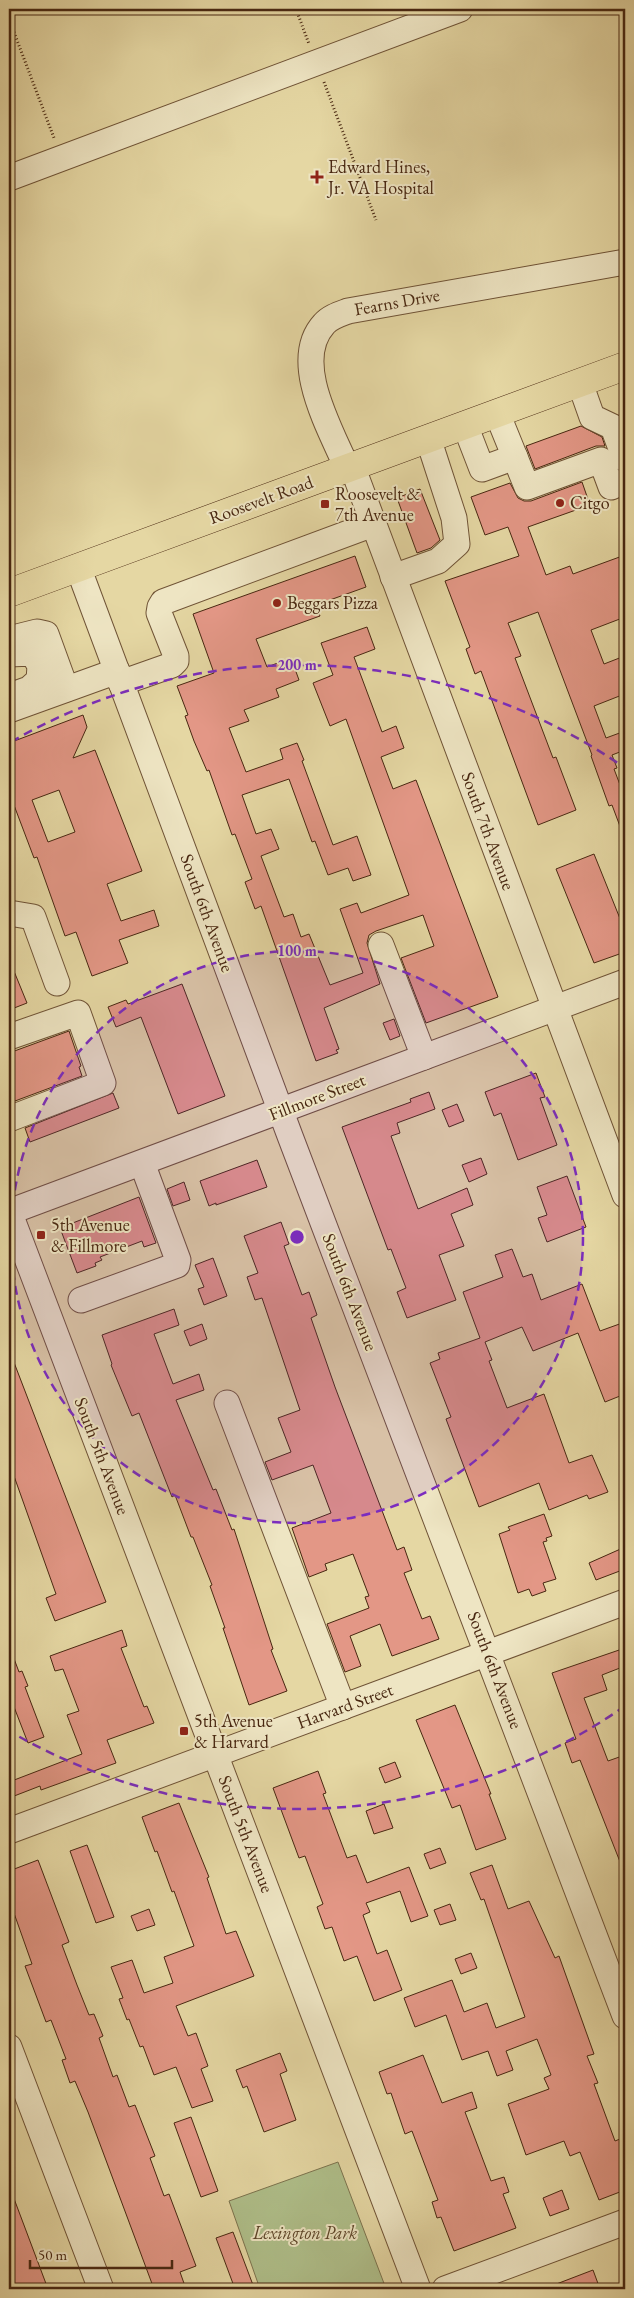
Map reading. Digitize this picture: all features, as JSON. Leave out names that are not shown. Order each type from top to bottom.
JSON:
[{"type":"main road","name":"Roosevelt Road","points":[[9,593],[580,382],[624,369]]},
{"type":"street","points":[[9,178],[460,9]]},
{"type":"street","name":"Fearns Drive","points":[[350,467],[312,380],[310,368],[312,350],[324,324],[348,311],[625,262]]},
{"type":"street","points":[[580,382],[592,417],[619,425],[611,486],[625,481]]},
{"type":"street","points":[[497,413],[528,487],[616,457]]},
{"type":"street","points":[[465,425],[482,469],[515,457]]},
{"type":"street","points":[[393,577],[438,560],[457,544],[454,518],[428,438]]},
{"type":"street","name":"South 7th Avenue","points":[[350,467],[625,1195]]},
{"type":"street","points":[[11,701],[66,689],[117,672],[172,665],[176,661],[176,656],[159,613],[163,602],[373,524]]},
{"type":"street","name":"South 6th Avenue","points":[[78,567],[281,1111],[625,2016]]},
{"type":"street","points":[[9,639],[37,632],[46,634],[66,689]]},
{"type":"street","points":[[9,654],[20,669],[21,684],[11,701]]},
{"type":"street","points":[[9,913],[33,916],[57,983]]},
{"type":"street","points":[[381,946],[424,1056]]},
{"type":"street","name":"Fillmore Street","points":[[9,1212],[625,982]]},
{"type":"street","points":[[9,1038],[78,1013],[103,1084],[9,1118]]},
{"type":"street","points":[[81,1300],[178,1265],[178,1260],[142,1162]]},
{"type":"street","name":"South 5th Avenue","points":[[9,1212],[418,2289]]},
{"type":"street","points":[[228,1403],[343,1707]]},
{"type":"street","name":"Harvard Street","points":[[9,1831],[625,1602]]},
{"type":"street","points":[[9,2047],[101,2289]]},
{"type":"street","points":[[445,2289],[625,2222]]},
{"type":"path","points":[[296,9],[376,220]]},
{"type":"path","points":[[9,20],[62,158]]},
{"type":"green space","name":"Lexington Park","points":[[338,2162],[385,2286],[376,2289],[260,2289],[229,2201]]},
{"type":"building","points":[[581,426],[602,437],[605,446],[596,446],[535,469],[526,446]]},
{"type":"building","points":[[582,482],[590,505],[528,527],[546,575],[570,566],[573,574],[625,555],[625,617],[591,630],[604,664],[622,657],[625,665],[625,687],[620,689],[622,695],[594,706],[606,738],[625,731],[625,750],[612,755],[617,768],[614,769],[625,798],[624,837],[612,805],[609,806],[592,755],[538,612],[508,623],[521,656],[515,658],[553,758],[556,757],[576,810],[538,825],[481,671],[475,674],[466,649],[470,647],[445,581],[519,556],[508,527],[485,535],[471,497],[510,483],[518,498],[524,501],[531,501]]},
{"type":"building","points":[[420,489],[440,540],[431,548],[417,553],[397,498]]},
{"type":"building","points":[[355,556],[366,587],[316,605],[320,616],[256,639],[267,667],[291,658],[299,680],[276,689],[279,697],[244,710],[249,721],[229,728],[246,772],[283,759],[280,749],[297,743],[333,845],[357,836],[371,875],[353,881],[348,868],[328,875],[315,841],[312,842],[289,779],[242,795],[256,834],[271,829],[279,849],[261,856],[284,917],[293,914],[301,937],[309,934],[330,985],[363,973],[340,909],[357,903],[361,913],[409,895],[346,719],[330,726],[313,683],[333,675],[321,643],[367,627],[375,649],[354,657],[382,732],[396,726],[404,748],[381,757],[393,789],[416,780],[498,997],[426,1023],[401,958],[434,946],[423,915],[376,931],[369,935],[367,943],[380,984],[324,1008],[339,1049],[336,1050],[338,1053],[316,1061],[261,906],[255,909],[245,882],[252,879],[235,834],[232,835],[209,770],[207,771],[194,741],[185,716],[188,715],[177,686],[214,673],[193,614]]},
{"type":"building","points":[[83,715],[87,727],[73,758],[95,750],[142,871],[107,884],[121,921],[154,910],[159,926],[119,940],[128,963],[92,976],[76,932],[65,936],[37,857],[34,858],[9,792],[9,743]],"holes":[[[59,790],[75,832],[48,842],[32,800]]]},
{"type":"building","points":[[594,854],[625,931],[625,952],[594,963],[556,869]]},
{"type":"building","points":[[9,959],[27,1003],[9,1010]]},
{"type":"building","points":[[182,984],[225,1096],[178,1114],[141,1017],[116,1027],[108,1007],[126,1000],[128,1004]]},
{"type":"building","points":[[394,1019],[400,1036],[390,1040],[383,1023]]},
{"type":"building","points":[[69,1031],[81,1066],[79,1067],[82,1076],[15,1101],[9,1082],[9,1053]]},
{"type":"building","points":[[536,1073],[545,1097],[540,1098],[557,1145],[518,1160],[501,1113],[494,1116],[485,1092]]},
{"type":"building","points":[[429,1092],[435,1109],[397,1123],[400,1133],[391,1136],[418,1209],[467,1188],[473,1205],[451,1214],[464,1246],[439,1255],[456,1300],[407,1318],[397,1292],[406,1288],[391,1249],[388,1250],[342,1127],[411,1102],[410,1099]]},
{"type":"building","points":[[113,1093],[119,1108],[30,1142],[25,1128]]},
{"type":"building","points":[[457,1104],[464,1121],[449,1127],[442,1110]]},
{"type":"building","points":[[481,1158],[487,1174],[469,1182],[462,1165]]},
{"type":"building","points":[[257,1160],[267,1187],[209,1206],[200,1181]]},
{"type":"building","points":[[567,1176],[586,1227],[547,1242],[538,1218],[547,1215],[537,1187]]},
{"type":"building","points":[[184,1182],[190,1200],[173,1206],[167,1189]]},
{"type":"building","points":[[139,1197],[156,1243],[144,1247],[142,1241],[100,1257],[102,1260],[95,1263],[96,1266],[77,1273],[60,1228]]},
{"type":"building","points":[[281,1222],[289,1244],[284,1246],[302,1295],[309,1292],[317,1315],[311,1318],[335,1387],[397,1550],[404,1547],[412,1570],[404,1573],[422,1619],[430,1616],[439,1639],[392,1656],[380,1624],[350,1636],[361,1666],[345,1672],[327,1624],[369,1608],[365,1597],[369,1596],[353,1554],[325,1564],[327,1570],[309,1577],[292,1528],[331,1513],[313,1465],[272,1480],[265,1462],[291,1452],[278,1418],[300,1410],[262,1298],[255,1300],[247,1277],[258,1273],[244,1236]]},
{"type":"building","points":[[512,1249],[523,1277],[532,1274],[541,1300],[582,1284],[600,1331],[625,1322],[625,1394],[605,1402],[578,1333],[533,1351],[522,1327],[485,1342],[492,1360],[489,1361],[507,1408],[544,1394],[569,1463],[592,1455],[608,1492],[589,1499],[587,1495],[549,1510],[539,1483],[479,1507],[446,1419],[451,1417],[430,1363],[440,1359],[438,1353],[480,1338],[463,1292],[503,1277],[495,1255]]},
{"type":"building","points":[[213,1258],[227,1296],[204,1305],[198,1289],[204,1287],[195,1265]]},
{"type":"building","points":[[174,1309],[179,1325],[154,1334],[173,1384],[199,1374],[204,1390],[176,1400],[213,1490],[216,1489],[232,1530],[234,1529],[273,1649],[271,1650],[287,1691],[249,1705],[210,1586],[212,1585],[193,1537],[191,1537],[175,1495],[172,1497],[139,1413],[132,1416],[111,1365],[102,1335]]},
{"type":"building","points":[[202,1324],[207,1339],[190,1346],[184,1331]]},
{"type":"building","points":[[10,1352],[106,1602],[55,1621],[46,1598],[56,1594],[9,1462]]},
{"type":"building","points":[[544,1514],[552,1536],[546,1538],[547,1541],[543,1542],[556,1579],[543,1583],[546,1591],[532,1596],[529,1589],[518,1593],[499,1534],[510,1530],[508,1527]]},
{"type":"building","points":[[625,1547],[625,1569],[596,1580],[589,1563]]},
{"type":"building","points":[[122,1630],[127,1646],[121,1648],[144,1707],[147,1706],[154,1723],[107,1740],[116,1763],[41,1790],[40,1786],[9,1798],[9,1782],[82,1754],[67,1715],[79,1711],[63,1669],[55,1671],[50,1656]]},
{"type":"building","points":[[10,1648],[19,1672],[22,1671],[28,1686],[25,1687],[44,1737],[28,1743],[9,1694]]},
{"type":"building","points":[[625,1648],[625,1666],[602,1675],[607,1690],[584,1698],[608,1761],[625,1755],[624,1872],[580,1760],[572,1763],[565,1743],[576,1739],[552,1673]]},
{"type":"building","points":[[455,1705],[491,1794],[489,1794],[506,1839],[476,1850],[460,1805],[452,1808],[416,1720]]},
{"type":"building","points":[[395,1762],[401,1777],[385,1783],[379,1768]]},
{"type":"building","points":[[318,1771],[326,1793],[323,1794],[347,1858],[356,1855],[367,1883],[409,1867],[428,1916],[411,1922],[400,1891],[366,1903],[370,1912],[363,1915],[377,1954],[387,1950],[402,1990],[374,2001],[357,1956],[344,1961],[332,1927],[325,1929],[317,1907],[323,1904],[305,1856],[299,1858],[273,1788]]},
{"type":"building","points":[[179,1803],[209,1877],[207,1878],[226,1934],[236,1931],[254,1976],[176,2006],[188,2036],[196,2033],[208,2066],[201,2069],[213,2101],[192,2108],[176,2067],[154,2075],[143,2046],[140,2047],[129,2019],[127,2020],[119,1999],[123,1998],[111,1967],[132,1960],[144,1993],[173,1983],[164,1957],[194,1946],[174,1891],[172,1892],[142,1817]]},
{"type":"building","points":[[384,1804],[393,1828],[374,1834],[366,1811]]},
{"type":"building","points":[[87,1845],[114,1917],[96,1923],[70,1851]]},
{"type":"building","points":[[440,1848],[446,1863],[430,1869],[424,1854]]},
{"type":"building","points":[[38,1860],[69,1942],[62,1945],[77,1985],[89,2015],[94,2014],[103,2036],[99,2038],[113,2077],[117,2075],[129,2107],[135,2105],[155,2156],[150,2158],[164,2196],[169,2194],[196,2266],[180,2272],[186,2289],[154,2289],[88,2112],[75,2081],[70,2083],[62,2060],[66,2059],[51,2020],[46,2022],[25,1966],[32,1964],[9,1899],[9,1871]]},
{"type":"building","points":[[492,1865],[508,1909],[529,1901],[555,1958],[559,1956],[594,2054],[587,2056],[598,2083],[594,2084],[615,2141],[620,2139],[625,2153],[625,2190],[599,2200],[580,2152],[570,2156],[564,2141],[526,2155],[508,2104],[549,2089],[544,2078],[551,2075],[537,2039],[506,2051],[513,2070],[497,2076],[488,2051],[462,2060],[446,2015],[415,2027],[404,1998],[452,1980],[464,2012],[487,2003],[496,2028],[525,2017],[484,1899],[481,1900],[470,1873]]},
{"type":"building","points":[[450,1904],[456,1920],[440,1925],[434,1910]]},
{"type":"building","points":[[149,1909],[155,1925],[137,1931],[131,1916]]},
{"type":"building","points":[[471,1953],[477,1968],[461,1974],[455,1959]]},
{"type":"building","points":[[280,2053],[287,2071],[280,2074],[296,2120],[264,2132],[247,2086],[243,2088],[236,2070]]},
{"type":"building","points":[[423,2055],[442,2103],[472,2092],[477,2108],[465,2112],[491,2181],[504,2177],[509,2192],[503,2194],[516,2228],[454,2251],[441,2217],[437,2218],[432,2202],[438,2200],[412,2131],[405,2134],[391,2093],[387,2094],[379,2072]]},
{"type":"building","points":[[191,2117],[218,2191],[201,2197],[174,2123]]},
{"type":"building","points":[[10,2188],[48,2289],[9,2289]]},
{"type":"building","points":[[562,2190],[569,2209],[550,2216],[543,2198]]},
{"type":"building","points":[[233,2232],[253,2285],[241,2289],[235,2289],[216,2238]]},
{"type":"building","points":[[593,2270],[600,2289],[546,2289],[546,2288]]},
{"type":"place","name":"Edward Hines, Jr. VA Hospital","points":[[317,177]]},
{"type":"place","name":"Citgo","points":[[560,503]]},
{"type":"place","name":"Roosevelt & 7th Avenue","points":[[325,504]]},
{"type":"place","name":"Beggars Pizza","points":[[277,603]]},
{"type":"place","name":"5th Avenue & Fillmore","points":[[41,1235]]},
{"type":"place","name":"5th Avenue & Harvard","points":[[184,1731]]}]
